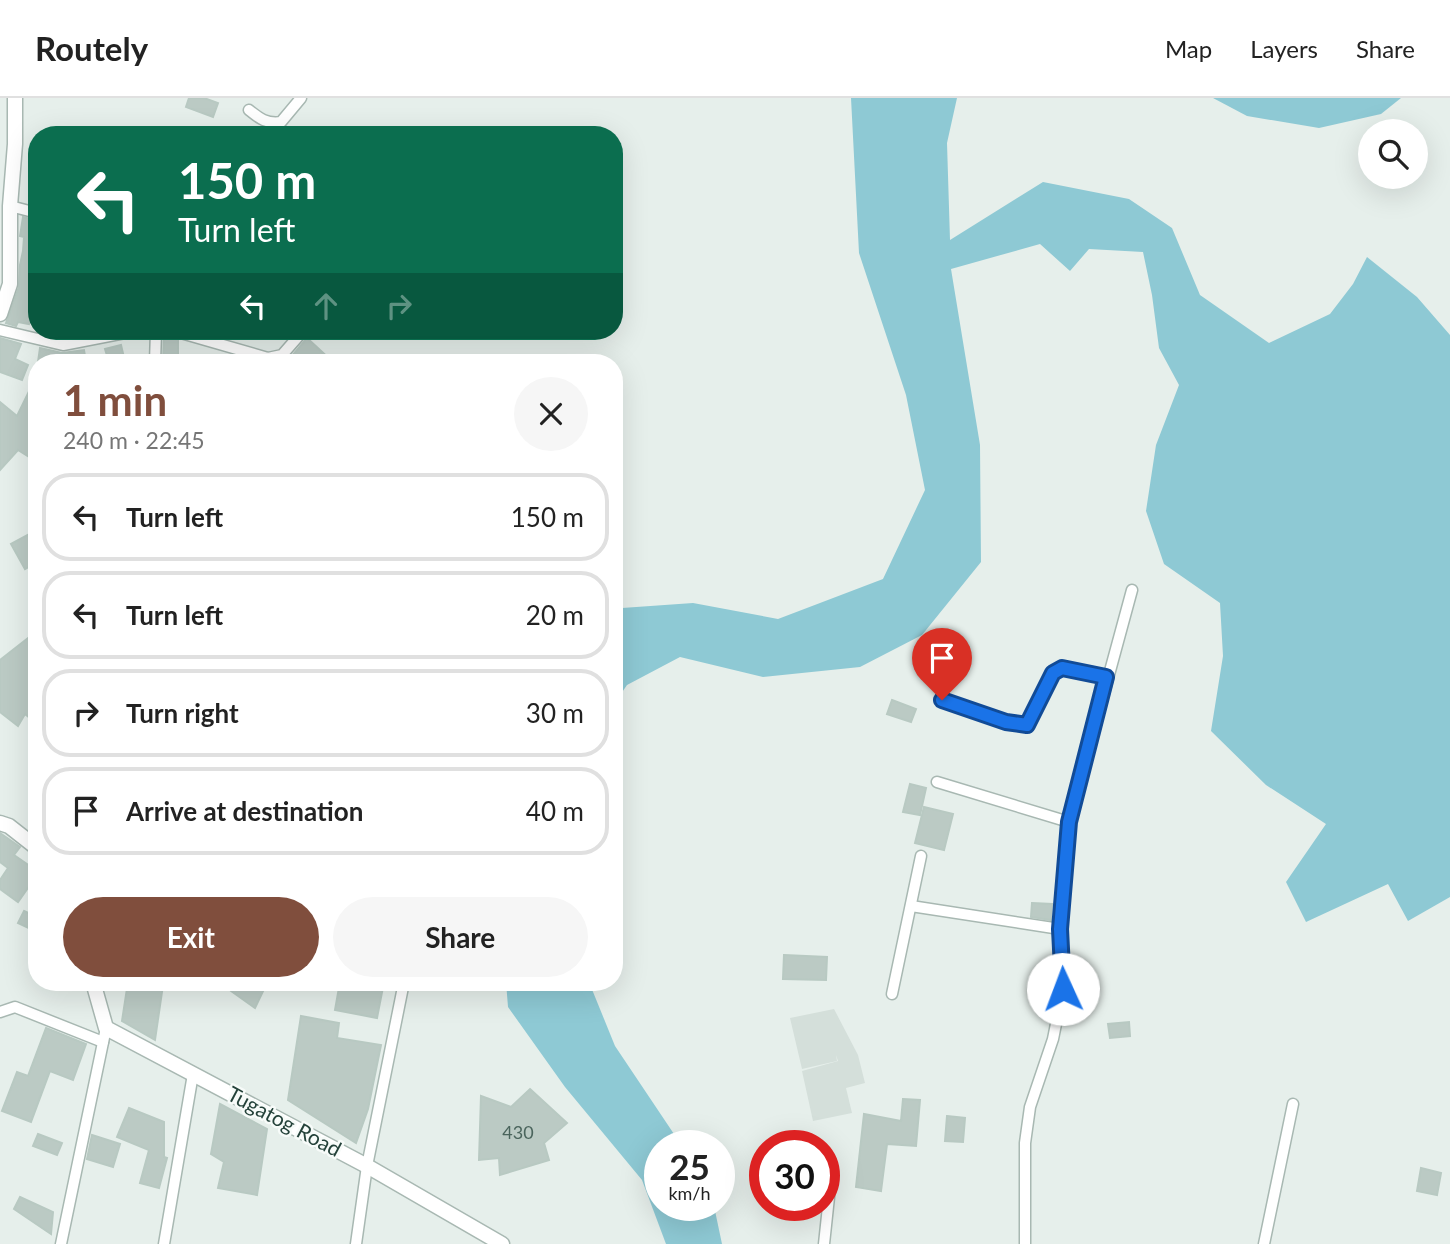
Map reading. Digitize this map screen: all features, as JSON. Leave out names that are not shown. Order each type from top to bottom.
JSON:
[{"type":"street","points":[[0,314],[10,284],[15,98]]},
{"type":"street","points":[[249,110],[263,121],[281,122],[301,98]]},
{"type":"street","points":[[10,206],[28,211]]},
{"type":"street","points":[[0,330],[28,337]]},
{"type":"street","points":[[42,340],[63,345],[89,340]]},
{"type":"street","points":[[205,340],[254,354]]},
{"type":"street","points":[[283,354],[295,340]]},
{"type":"street","points":[[1025,1244],[1025,1143],[1030,1107],[1060,1014],[1063,989],[1060,929],[1069,822],[1106,677],[1132,590]]},
{"type":"street","points":[[942,700],[1006,722],[1027,725],[1053,673],[1062,668],[1106,677]]},
{"type":"street","points":[[937,782],[1069,822]]},
{"type":"street","points":[[0,822],[28,841]]},
{"type":"street","points":[[892,994],[921,856]]},
{"type":"street","points":[[911,906],[1060,929]]},
{"type":"street","points":[[61,1244],[104,1035],[95,991]]},
{"type":"street","points":[[356,1244],[367,1166],[402,991]]},
{"type":"street","points":[[0,1012],[15,1007],[104,1035]]},
{"type":"street","name":"Tugatog Road","points":[[104,1035],[193,1074],[367,1166],[502,1244]]},
{"type":"street","points":[[164,1244],[193,1074]]},
{"type":"street","points":[[1264,1244],[1293,1104]]},
{"type":"street","points":[[824,1244],[826,1221]]},
{"type":"shaded area","points":[[834,1009],[858,1055],[865,1083],[846,1088],[852,1113],[813,1121],[802,1071],[838,1061],[836,1055],[837,1061],[802,1069],[790,1018]]},
{"type":"water","points":[[851,98],[957,98],[947,143],[950,240],[1043,182],[1129,199],[1172,228],[1200,295],[1269,343],[1330,314],[1353,284],[1367,257],[1417,297],[1450,335],[1450,897],[1408,921],[1388,884],[1306,922],[1286,882],[1326,824],[1266,785],[1211,731],[1223,656],[1220,603],[1164,564],[1146,511],[1156,445],[1179,385],[1159,348],[1143,252],[1089,249],[1070,271],[1040,244],[951,269],[980,445],[981,562],[922,635],[860,667],[763,677],[680,657],[627,685],[623,691],[623,608],[693,603],[778,619],[883,579],[925,490],[906,395],[859,253]]},
{"type":"water","points":[[1213,98],[1401,98],[1381,114],[1319,128],[1247,116]]},
{"type":"water","points":[[507,991],[593,991],[615,1046],[671,1130],[644,1130],[644,1185],[642,1180],[565,1087],[508,1007]]},
{"type":"water","points":[[657,1221],[717,1221],[722,1244],[666,1244]]},
{"type":"building","points":[[189,98],[204,98],[218,103],[213,117],[186,107]]},
{"type":"building","points":[[23,217],[28,218],[28,324],[18,322],[16,326],[6,323],[19,287],[24,237],[20,236]]},
{"type":"building","points":[[0,338],[21,344],[15,359],[28,365],[22,380],[0,372]]},
{"type":"building","points":[[164,340],[178,340],[178,354],[163,354]]},
{"type":"building","points":[[305,340],[309,340],[324,354],[294,354]]},
{"type":"building","points":[[121,345],[123,354],[107,354],[105,349]]},
{"type":"building","points":[[40,348],[62,353],[84,350],[85,354],[39,354]]},
{"type":"building","points":[[28,393],[28,456],[18,450],[0,470],[0,402],[17,416]]},
{"type":"building","points":[[28,535],[28,567],[25,569],[11,544]]},
{"type":"building","points":[[28,638],[28,716],[25,714],[18,726],[0,712],[0,660]]},
{"type":"building","points":[[892,700],[916,709],[911,722],[887,714]]},
{"type":"building","points":[[910,784],[926,788],[920,815],[903,812]]},
{"type":"building","points":[[924,807],[953,814],[944,850],[915,843]]},
{"type":"building","points":[[0,833],[20,847],[14,855],[28,865],[28,888],[18,902],[0,889],[0,880],[8,868],[0,862]]},
{"type":"building","points":[[1032,903],[1052,904],[1051,920],[1031,917]]},
{"type":"building","points":[[24,911],[28,913],[28,928],[18,923]]},
{"type":"building","points":[[784,955],[827,957],[826,980],[783,979]]},
{"type":"building","points":[[127,991],[162,991],[155,1040],[122,1021]]},
{"type":"building","points":[[231,991],[263,991],[255,1008]]},
{"type":"building","points":[[338,991],[382,991],[377,1018],[335,1010]]},
{"type":"building","points":[[301,1016],[339,1023],[337,1038],[381,1045],[368,1109],[356,1143],[288,1100]]},
{"type":"building","points":[[1129,1022],[1130,1036],[1110,1038],[1108,1024]]},
{"type":"building","points":[[46,1028],[86,1044],[73,1080],[50,1071],[31,1122],[2,1111],[17,1072],[28,1076]]},
{"type":"building","points":[[530,1089],[567,1123],[544,1143],[549,1160],[500,1175],[499,1158],[479,1160],[481,1096],[511,1107]]},
{"type":"building","points":[[903,1099],[920,1100],[916,1146],[887,1144],[881,1191],[856,1187],[864,1114],[901,1121]]},
{"type":"building","points":[[220,1104],[267,1129],[257,1195],[218,1188],[224,1162],[211,1154]]},
{"type":"building","points":[[129,1108],[164,1122],[164,1157],[167,1158],[159,1188],[140,1183],[149,1150],[117,1137]]},
{"type":"building","points":[[947,1116],[965,1118],[963,1142],[945,1141]]},
{"type":"building","points":[[38,1134],[62,1143],[57,1155],[33,1146]]},
{"type":"building","points":[[92,1135],[120,1144],[113,1167],[87,1159]]},
{"type":"building","points":[[1421,1168],[1441,1173],[1437,1195],[1417,1191]]},
{"type":"building","points":[[20,1197],[53,1212],[51,1234],[14,1209]]},
{"type":"route","points":[[942,700],[1020,726],[1027,725],[1034,714],[1053,673],[1062,668],[1106,677],[1069,822],[1060,929],[1063,989]]}]
